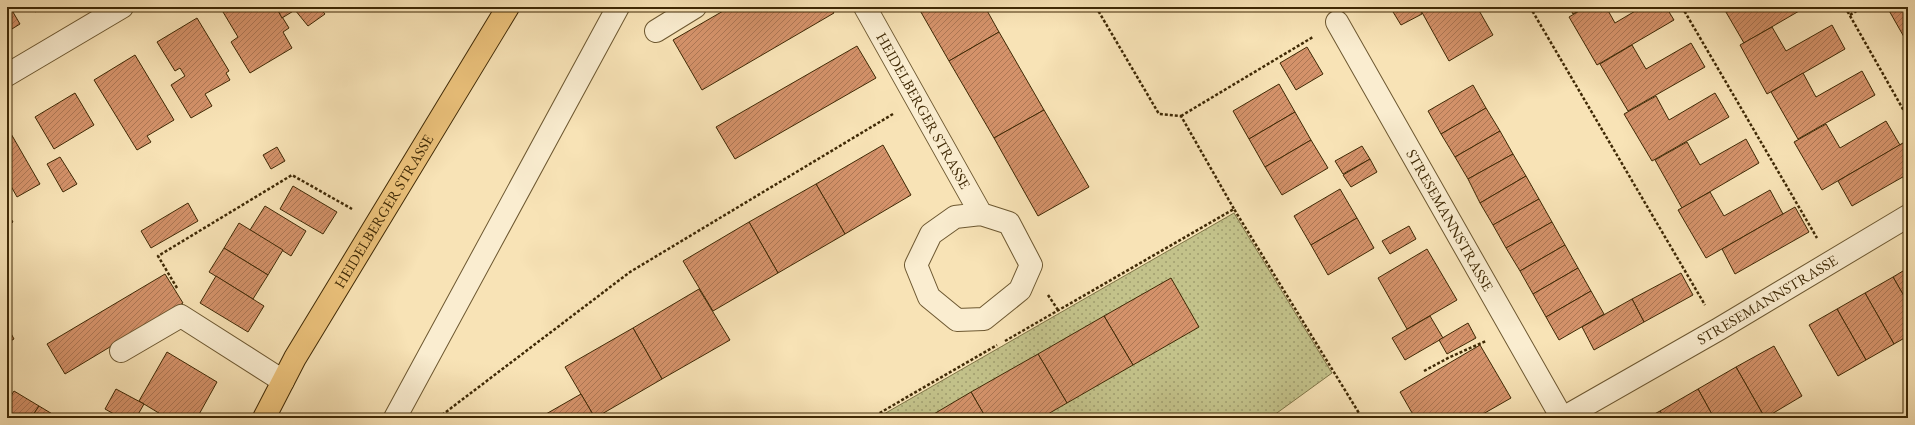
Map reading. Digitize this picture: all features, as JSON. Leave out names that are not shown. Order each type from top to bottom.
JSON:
[{"type":"main road","name":"HEIDELBERGER STRASSE","points":[[264,418],[283,381],[508,7]]},
{"type":"street","points":[[7,75],[122,7]]},
{"type":"street","points":[[395,418],[618,7]]},
{"type":"street","points":[[656,31],[695,7]]},
{"type":"street","name":"HEIDELBERGER STRASSE","points":[[865,7],[981,214]]},
{"type":"street","name":"STRESEMANNSTRASSE","points":[[1337,22],[1563,418],[1719,329],[1908,216]]},
{"type":"street","points":[[981,214],[1009,223],[1031,265],[1020,290],[984,319],[956,320],[929,297],[916,265],[931,234],[955,217],[981,214]]},
{"type":"street","points":[[121,351],[181,316],[283,381]]},
{"type":"path","points":[[1096,7],[1159,114],[1181,116],[1337,22]]},
{"type":"path","points":[[1530,7],[1719,329]]},
{"type":"path","points":[[1682,7],[1832,261]]},
{"type":"path","points":[[1845,7],[1908,118]]},
{"type":"path","points":[[1850,15],[1863,7]]},
{"type":"path","points":[[438,418],[630,272],[917,100]]},
{"type":"path","points":[[1181,116],[1234,209],[1362,418]]},
{"type":"path","points":[[178,289],[158,256],[292,175],[377,224]]},
{"type":"path","points":[[872,418],[1234,209]]},
{"type":"path","points":[[1424,371],[1450,357],[1494,338],[1510,326]]},
{"type":"shaded area","points":[[1234,213],[1332,373],[1270,418],[877,418]]},
{"type":"building","points":[[7,7],[10,7],[20,24],[7,32]]},
{"type":"building","points":[[32,7],[42,7],[35,12]]},
{"type":"building","points":[[220,7],[276,7],[289,28],[283,32],[292,48],[250,73],[231,42],[238,37]]},
{"type":"building","points":[[276,7],[319,7],[325,14],[308,26],[295,10],[282,18]]},
{"type":"building","points":[[730,7],[830,7],[834,13],[702,90],[673,40]]},
{"type":"building","points":[[918,7],[985,7],[999,32],[949,61]]},
{"type":"building","points":[[1390,7],[1419,7],[1422,14],[1401,25]]},
{"type":"building","points":[[1419,7],[1477,7],[1493,35],[1449,61]]},
{"type":"building","points":[[1569,7],[1586,7],[1573,14]]},
{"type":"building","points":[[1586,7],[1606,7],[1615,23],[1642,7],[1666,7],[1674,20],[1597,65],[1569,17]]},
{"type":"building","points":[[1723,7],[1806,7],[1744,43]]},
{"type":"building","points":[[1887,7],[1908,7],[1908,44]]},
{"type":"building","points":[[197,18],[229,71],[226,73],[230,80],[205,94],[212,106],[191,118],[171,85],[185,76],[180,68],[175,71],[157,42]]},
{"type":"building","points":[[1832,25],[1845,49],[1767,94],[1740,45],[1772,27],[1786,51]]},
{"type":"building","points":[[999,32],[1044,110],[994,138],[949,61]]},
{"type":"building","points":[[1691,43],[1705,67],[1628,111],[1600,64],[1632,45],[1646,69]]},
{"type":"building","points":[[857,46],[876,78],[735,159],[716,127]]},
{"type":"building","points":[[1307,47],[1323,74],[1296,90],[1280,63]]},
{"type":"building","points":[[135,55],[174,120],[147,136],[151,142],[137,150],[94,80]]},
{"type":"building","points":[[1862,71],[1875,95],[1798,139],[1771,92],[1803,73],[1816,97]]},
{"type":"building","points":[[1279,84],[1295,112],[1249,139],[1233,111]]},
{"type":"building","points":[[1473,85],[1486,108],[1441,134],[1428,111]]},
{"type":"building","points":[[75,93],[94,125],[54,149],[35,117]]},
{"type":"building","points":[[1715,93],[1729,117],[1652,161],[1624,114],[1656,96],[1669,120]]},
{"type":"building","points":[[1486,108],[1500,131],[1455,157],[1441,134]]},
{"type":"building","points":[[1044,110],[1089,187],[1038,216],[994,138]]},
{"type":"building","points":[[1295,112],[1311,140],[1265,167],[1249,139]]},
{"type":"building","points":[[1886,121],[1900,145],[1822,190],[1794,142],[1826,124],[1840,148]]},
{"type":"building","points":[[1500,131],[1513,154],[1468,179],[1455,157]]},
{"type":"building","points":[[10,132],[40,184],[17,197],[7,179],[7,134]]},
{"type":"building","points":[[1746,139],[1759,163],[1682,208],[1655,160],[1687,142],[1700,165]]},
{"type":"building","points":[[1311,140],[1328,168],[1282,195],[1265,167]]},
{"type":"building","points":[[1908,140],[1908,174],[1852,206],[1838,181]]},
{"type":"building","points":[[883,145],[911,195],[845,234],[816,184]]},
{"type":"building","points":[[1362,146],[1370,159],[1343,174],[1335,161]]},
{"type":"building","points":[[277,147],[285,161],[271,169],[263,155]]},
{"type":"building","points":[[1513,154],[1526,176],[1480,203],[1468,179]]},
{"type":"building","points":[[60,157],[77,184],[63,192],[47,164]]},
{"type":"building","points":[[1370,159],[1377,172],[1351,187],[1343,175]]},
{"type":"building","points":[[1526,176],[1539,199],[1493,225],[1480,203]]},
{"type":"building","points":[[816,184],[845,234],[778,273],[749,222]]},
{"type":"building","points":[[293,186],[337,212],[323,234],[280,209]]},
{"type":"building","points":[[1340,189],[1357,218],[1311,245],[1294,216]]},
{"type":"building","points":[[1770,190],[1783,214],[1706,258],[1678,210],[1710,192],[1724,216]]},
{"type":"building","points":[[1539,199],[1552,222],[1506,248],[1493,225]]},
{"type":"building","points":[[188,203],[198,221],[151,248],[141,231]]},
{"type":"building","points":[[265,206],[306,231],[291,256],[250,230]]},
{"type":"building","points":[[1795,207],[1809,232],[1735,274],[1722,249]]},
{"type":"building","points":[[7,212],[13,222],[7,226]]},
{"type":"building","points":[[1357,218],[1374,248],[1328,275],[1311,245]]},
{"type":"building","points":[[749,222],[778,273],[713,311],[683,261]]},
{"type":"building","points":[[1552,222],[1565,245],[1520,271],[1506,248]]},
{"type":"building","points":[[239,223],[283,250],[268,275],[224,248]]},
{"type":"building","points":[[1409,226],[1416,239],[1390,254],[1382,241]]},
{"type":"building","points":[[1565,245],[1578,268],[1533,294],[1520,271]]},
{"type":"building","points":[[224,248],[268,275],[253,299],[209,272]]},
{"type":"building","points":[[1427,249],[1457,300],[1407,329],[1378,278]]},
{"type":"building","points":[[1578,268],[1591,291],[1546,317],[1533,294]]},
{"type":"building","points":[[1908,268],[1908,303],[1893,277]]},
{"type":"building","points":[[1681,273],[1693,295],[1644,322],[1632,299]]},
{"type":"building","points":[[165,274],[183,303],[65,374],[47,344]]},
{"type":"building","points":[[216,276],[264,306],[248,332],[200,303]]},
{"type":"building","points":[[1893,277],[1908,303],[1908,336],[1894,344],[1865,293]]},
{"type":"building","points":[[1171,278],[1199,327],[1133,365],[1104,316]]},
{"type":"building","points":[[699,289],[730,340],[662,379],[633,328]]},
{"type":"building","points":[[1591,291],[1604,314],[1559,340],[1546,317]]},
{"type":"building","points":[[1865,293],[1894,344],[1866,360],[1837,309]]},
{"type":"building","points":[[1632,299],[1644,322],[1594,350],[1582,327]]},
{"type":"building","points":[[1837,309],[1866,360],[1838,376],[1809,325]]},
{"type":"building","points":[[1104,316],[1133,365],[1067,403],[1038,354]]},
{"type":"building","points":[[1430,316],[1443,338],[1405,360],[1392,338]]},
{"type":"building","points":[[1468,323],[1476,338],[1447,354],[1439,340]]},
{"type":"building","points":[[7,326],[14,339],[7,343]]},
{"type":"building","points":[[633,328],[662,379],[595,418],[565,367]]},
{"type":"building","points":[[1480,345],[1511,398],[1476,418],[1415,418],[1400,392]]},
{"type":"building","points":[[1774,346],[1802,396],[1765,418],[1736,367]]},
{"type":"building","points":[[167,352],[217,382],[197,418],[167,418],[139,401]]},
{"type":"building","points":[[1038,354],[1067,403],[1041,418],[986,418],[971,392]]},
{"type":"building","points":[[1736,367],[1765,418],[1714,418],[1698,389]]},
{"type":"building","points":[[116,389],[144,404],[136,418],[121,418],[105,409]]},
{"type":"building","points":[[1698,389],[1714,418],[1664,418],[1660,411]]},
{"type":"building","points":[[14,391],[39,406],[31,418],[7,418],[7,402]]},
{"type":"building","points":[[971,392],[986,418],[927,418]]},
{"type":"building","points":[[581,394],[595,418],[539,418]]},
{"type":"building","points":[[39,406],[59,418],[31,418]]},
{"type":"building","points":[[1660,411],[1664,418],[1647,418]]}]
